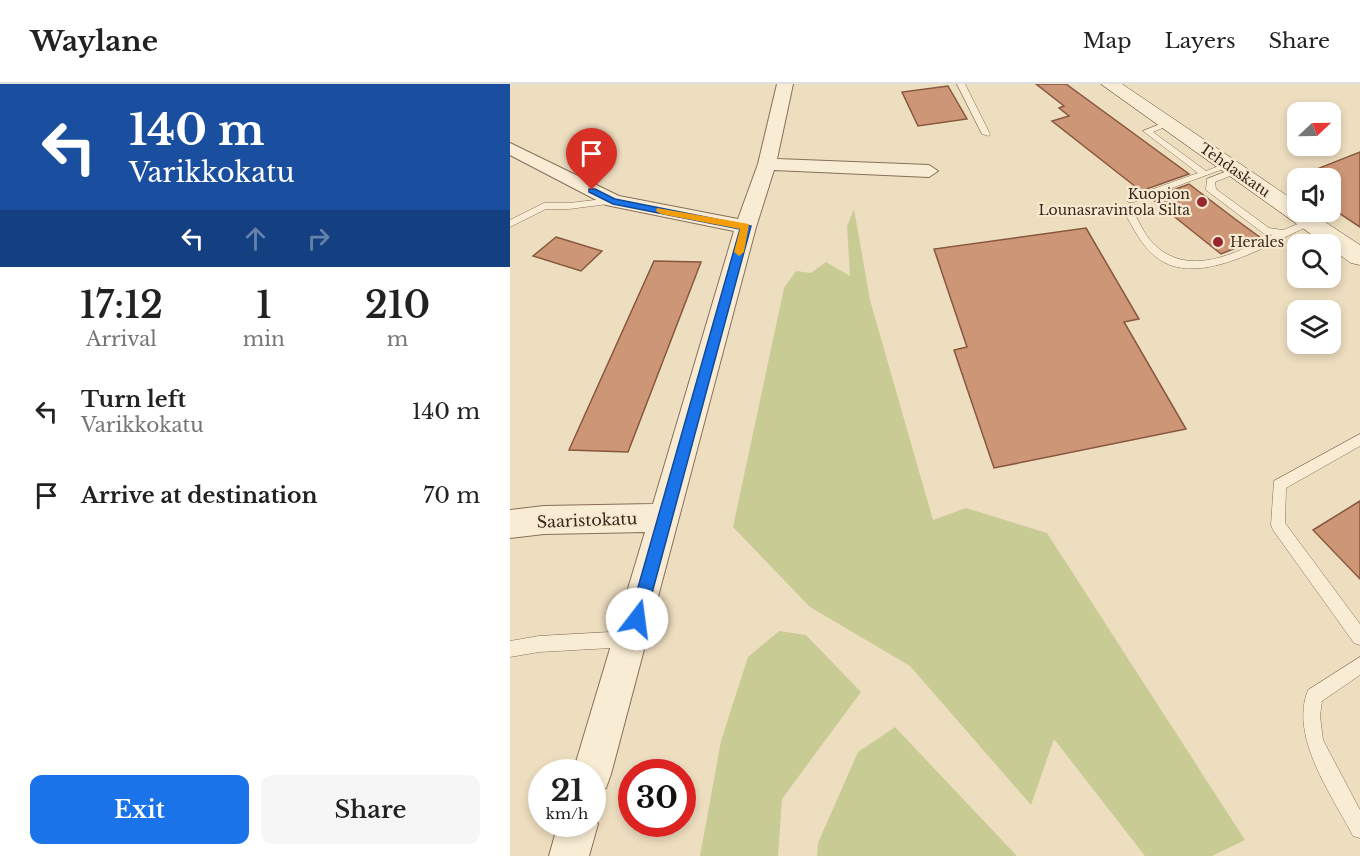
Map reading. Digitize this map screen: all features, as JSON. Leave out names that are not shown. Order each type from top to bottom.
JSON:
[{"type":"street","points":[[596,759],[746,226],[767,164],[785,84]]},
{"type":"street","name":"Tehdaskatu","points":[[1110,84],[1287,206]]},
{"type":"street","points":[[510,148],[613,201],[746,226]]},
{"type":"street","points":[[767,164],[929,171]]},
{"type":"street","name":"Tehdaskatu","points":[[1310,222],[1360,257]]},
{"type":"street","name":"Saaristokatu","points":[[510,524],[544,520],[664,518]]},
{"type":"street","points":[[569,856],[574,837]]},
{"type":"lane","points":[[961,84],[986,134]]},
{"type":"lane","points":[[1168,124],[1147,131],[1205,174]]},
{"type":"lane","points":[[1131,201],[1205,174],[1233,168]]},
{"type":"lane","points":[[1233,168],[1210,181],[1211,190],[1266,231],[1284,233]]},
{"type":"lane","points":[[510,224],[544,206],[569,206],[613,201]]},
{"type":"lane","points":[[1129,212],[1148,244],[1158,254],[1173,262],[1190,266],[1216,262],[1254,248],[1310,222]]},
{"type":"lane","points":[[1360,439],[1279,485],[1278,525],[1360,637]]},
{"type":"lane","points":[[510,649],[539,644],[631,639]]},
{"type":"lane","points":[[1360,665],[1314,696],[1311,716],[1314,742],[1360,829]]},
{"type":"green space","points":[[854,209],[870,300],[933,520],[966,508],[1047,533],[1245,840],[1212,856],[1145,856],[1054,739],[1031,805],[910,666],[810,607],[733,527],[784,288],[796,271],[811,273],[826,262],[850,276],[847,226]]},
{"type":"green space","points":[[779,631],[806,635],[861,692],[782,799],[778,856],[700,856],[721,741],[748,657]]},
{"type":"green space","points":[[895,727],[1017,856],[817,856],[818,843],[858,752]]},
{"type":"building","points":[[1036,84],[1066,84],[1189,174],[1141,191],[1052,121],[1069,116],[1059,108],[1064,106]]},
{"type":"building","points":[[948,86],[967,119],[918,126],[902,92]]},
{"type":"building","points":[[1360,152],[1360,227],[1341,214],[1341,168],[1319,168]]},
{"type":"building","points":[[1189,184],[1261,238],[1221,254],[1151,198]]},
{"type":"building","points":[[1086,228],[1139,319],[1124,322],[1186,429],[994,468],[954,350],[967,347],[934,249]]},
{"type":"building","points":[[556,237],[602,251],[581,271],[533,256]]},
{"type":"building","points":[[654,261],[701,262],[628,452],[569,450]]},
{"type":"building","points":[[1360,501],[1360,579],[1313,530]]},
{"type":"slow traffic","points":[[661,211],[746,226],[739,252]]},
{"type":"place","name":"Kuopion Lounasravintola Silta","points":[[1202,202]]},
{"type":"place","name":"Herales","points":[[1218,242]]},
{"type":"route","points":[[592,190],[613,201],[746,226],[637,619]]}]
